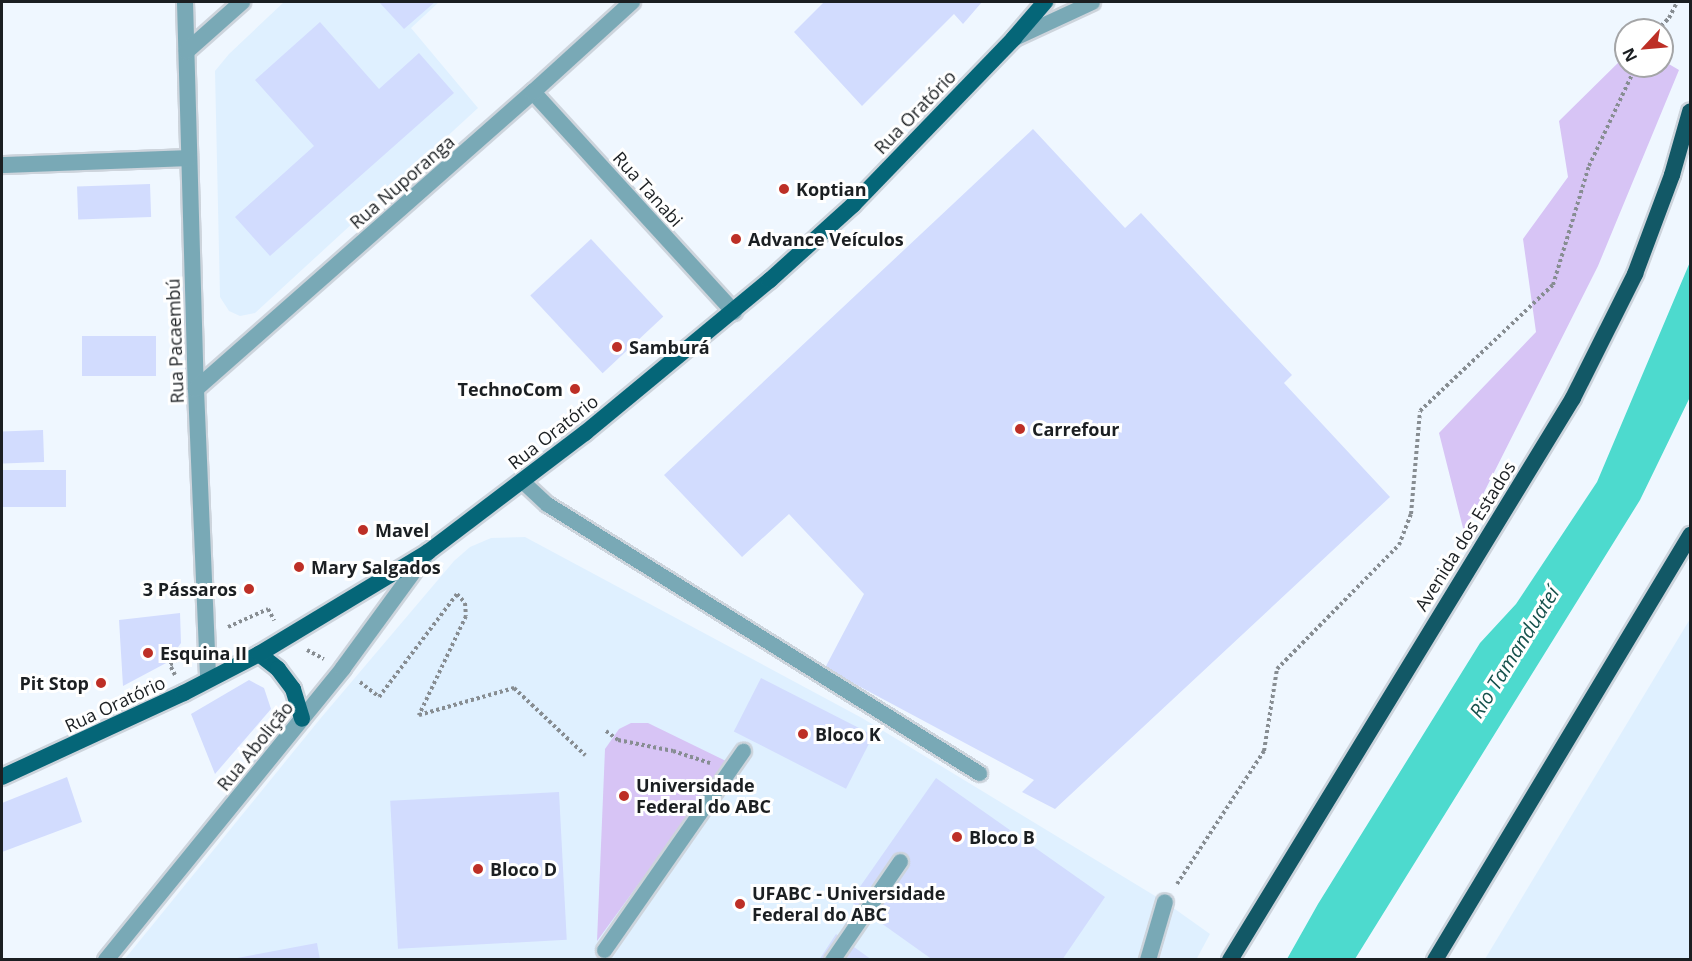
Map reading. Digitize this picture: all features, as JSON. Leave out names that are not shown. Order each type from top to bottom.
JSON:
[{"type":"highway","name":"Avenida dos Estados","points":[[1230,960],[1573,398],[1635,274],[1672,175],[1690,112]]},
{"type":"highway","points":[[1435,960],[1690,535]]},
{"type":"main road","name":"Rua Oratório","points":[[2,777],[259,654],[428,552],[522,481],[734,312],[853,205],[1014,38],[1045,2]]},
{"type":"main road","points":[[259,654],[278,669],[294,689],[302,719]]},
{"type":"street","name":"Rua Pacaembú","points":[[185,2],[196,388],[208,680]]},
{"type":"street","points":[[187,51],[242,2]]},
{"type":"street","name":"Rua Nuporanga","points":[[196,388],[632,2]]},
{"type":"street","name":"Rua Tanabi","points":[[533,92],[734,312]]},
{"type":"street","points":[[2,165],[189,158]]},
{"type":"street","name":"Rua Abolição","points":[[106,960],[302,719],[428,552]]},
{"type":"street","points":[[1149,960],[1165,902]]},
{"type":"lane","points":[[1014,38],[1092,2]]},
{"type":"lane","points":[[522,481],[547,504],[979,773]]},
{"type":"lane","points":[[604,950],[743,751]]},
{"type":"lane","points":[[832,960],[900,861]]},
{"type":"path","points":[[1669,18],[1677,2]]},
{"type":"path","points":[[1189,866],[1264,751],[1277,669],[1399,545],[1411,514],[1420,411],[1553,285],[1589,166],[1630,78]]},
{"type":"path","points":[[465,603],[465,616],[419,715],[514,688],[585,755]]},
{"type":"path","points":[[606,731],[618,740],[673,751],[730,770]]},
{"type":"shaded area","points":[[284,2],[439,2],[411,28],[478,108],[255,313],[240,316],[229,311],[220,297],[215,71],[229,54]]},
{"type":"shaded area","points":[[1614,67],[1614,78],[1674,78],[1674,67],[1679,70],[1598,266],[1464,532],[1439,433],[1536,332],[1523,239],[1568,177],[1559,121]]},
{"type":"shaded area","name":"Universidade Federal do ABC","points":[[525,537],[862,718],[1165,902],[1210,934],[1196,960],[124,960],[320,719],[454,561],[470,547],[491,538]]},
{"type":"shaded area","points":[[1690,619],[1690,959],[1485,959]]},
{"type":"shaded area","points":[[631,723],[648,723],[728,762],[597,941],[605,749],[619,729]]},
{"type":"water","name":"Rio Tamanduateí","points":[[1690,262],[1690,397],[1640,500],[1355,959],[1287,959],[1318,904],[1480,643],[1516,604],[1597,482]]},
{"type":"building","points":[[379,2],[435,2],[404,29]]},
{"type":"building","points":[[824,2],[982,2],[963,24],[954,14],[862,106],[794,32]]},
{"type":"building","points":[[320,22],[379,89],[419,53],[454,93],[270,256],[235,217],[314,146],[255,80]]},
{"type":"building","name":"Carrefour","points":[[1033,129],[1125,228],[1141,213],[1292,375],[1284,383],[1390,497],[1055,809],[1022,792],[1034,780],[825,668],[864,594],[789,514],[742,557],[664,475]]},
{"type":"building","points":[[150,184],[151,217],[78,220],[77,187]]},
{"type":"building","points":[[591,239],[663,317],[603,373],[530,296]]},
{"type":"building","points":[[82,336],[156,336],[156,376],[82,376]]},
{"type":"building","points":[[43,430],[44,462],[3,463],[2,431]]},
{"type":"building","points":[[2,470],[66,470],[66,507],[2,507]]},
{"type":"building","name":"Esquina II","points":[[180,613],[181,643],[168,662],[123,686],[119,620]]},
{"type":"building","name":"Bloco K","points":[[761,678],[873,735],[846,789],[734,731]]},
{"type":"building","points":[[249,680],[264,688],[271,709],[215,774],[191,714]]},
{"type":"building","points":[[67,777],[82,822],[2,852],[2,803]]},
{"type":"building","name":"Bloco B","points":[[936,778],[1105,897],[1062,960],[933,960],[850,901]]},
{"type":"building","name":"Bloco D","points":[[559,792],[567,940],[398,949],[390,801]]},
{"type":"building","points":[[836,934],[872,960],[819,960]]},
{"type":"building","points":[[317,943],[320,960],[237,960],[237,958]]},
{"type":"place","name":"Koptian","points":[[784,189]]},
{"type":"place","name":"Advance Veículos","points":[[736,239]]},
{"type":"place","name":"Samburá","points":[[617,347]]},
{"type":"place","name":"TechnoCom","points":[[575,389]]},
{"type":"place","name":"Carrefour","points":[[1020,429]]},
{"type":"place","name":"Mavel","points":[[363,530]]},
{"type":"place","name":"Mary Salgados","points":[[299,567]]},
{"type":"place","name":"3 Pássaros","points":[[249,589]]},
{"type":"place","name":"Esquina II","points":[[148,653]]},
{"type":"place","name":"Pit Stop","points":[[101,683]]},
{"type":"place","name":"Bloco K","points":[[803,734]]},
{"type":"place","name":"Universidade Federal do ABC","points":[[624,796]]},
{"type":"place","name":"Bloco B","points":[[957,837]]},
{"type":"place","name":"Bloco D","points":[[478,869]]},
{"type":"place","name":"UFABC - Universidade Federal do ABC","points":[[740,904]]}]
